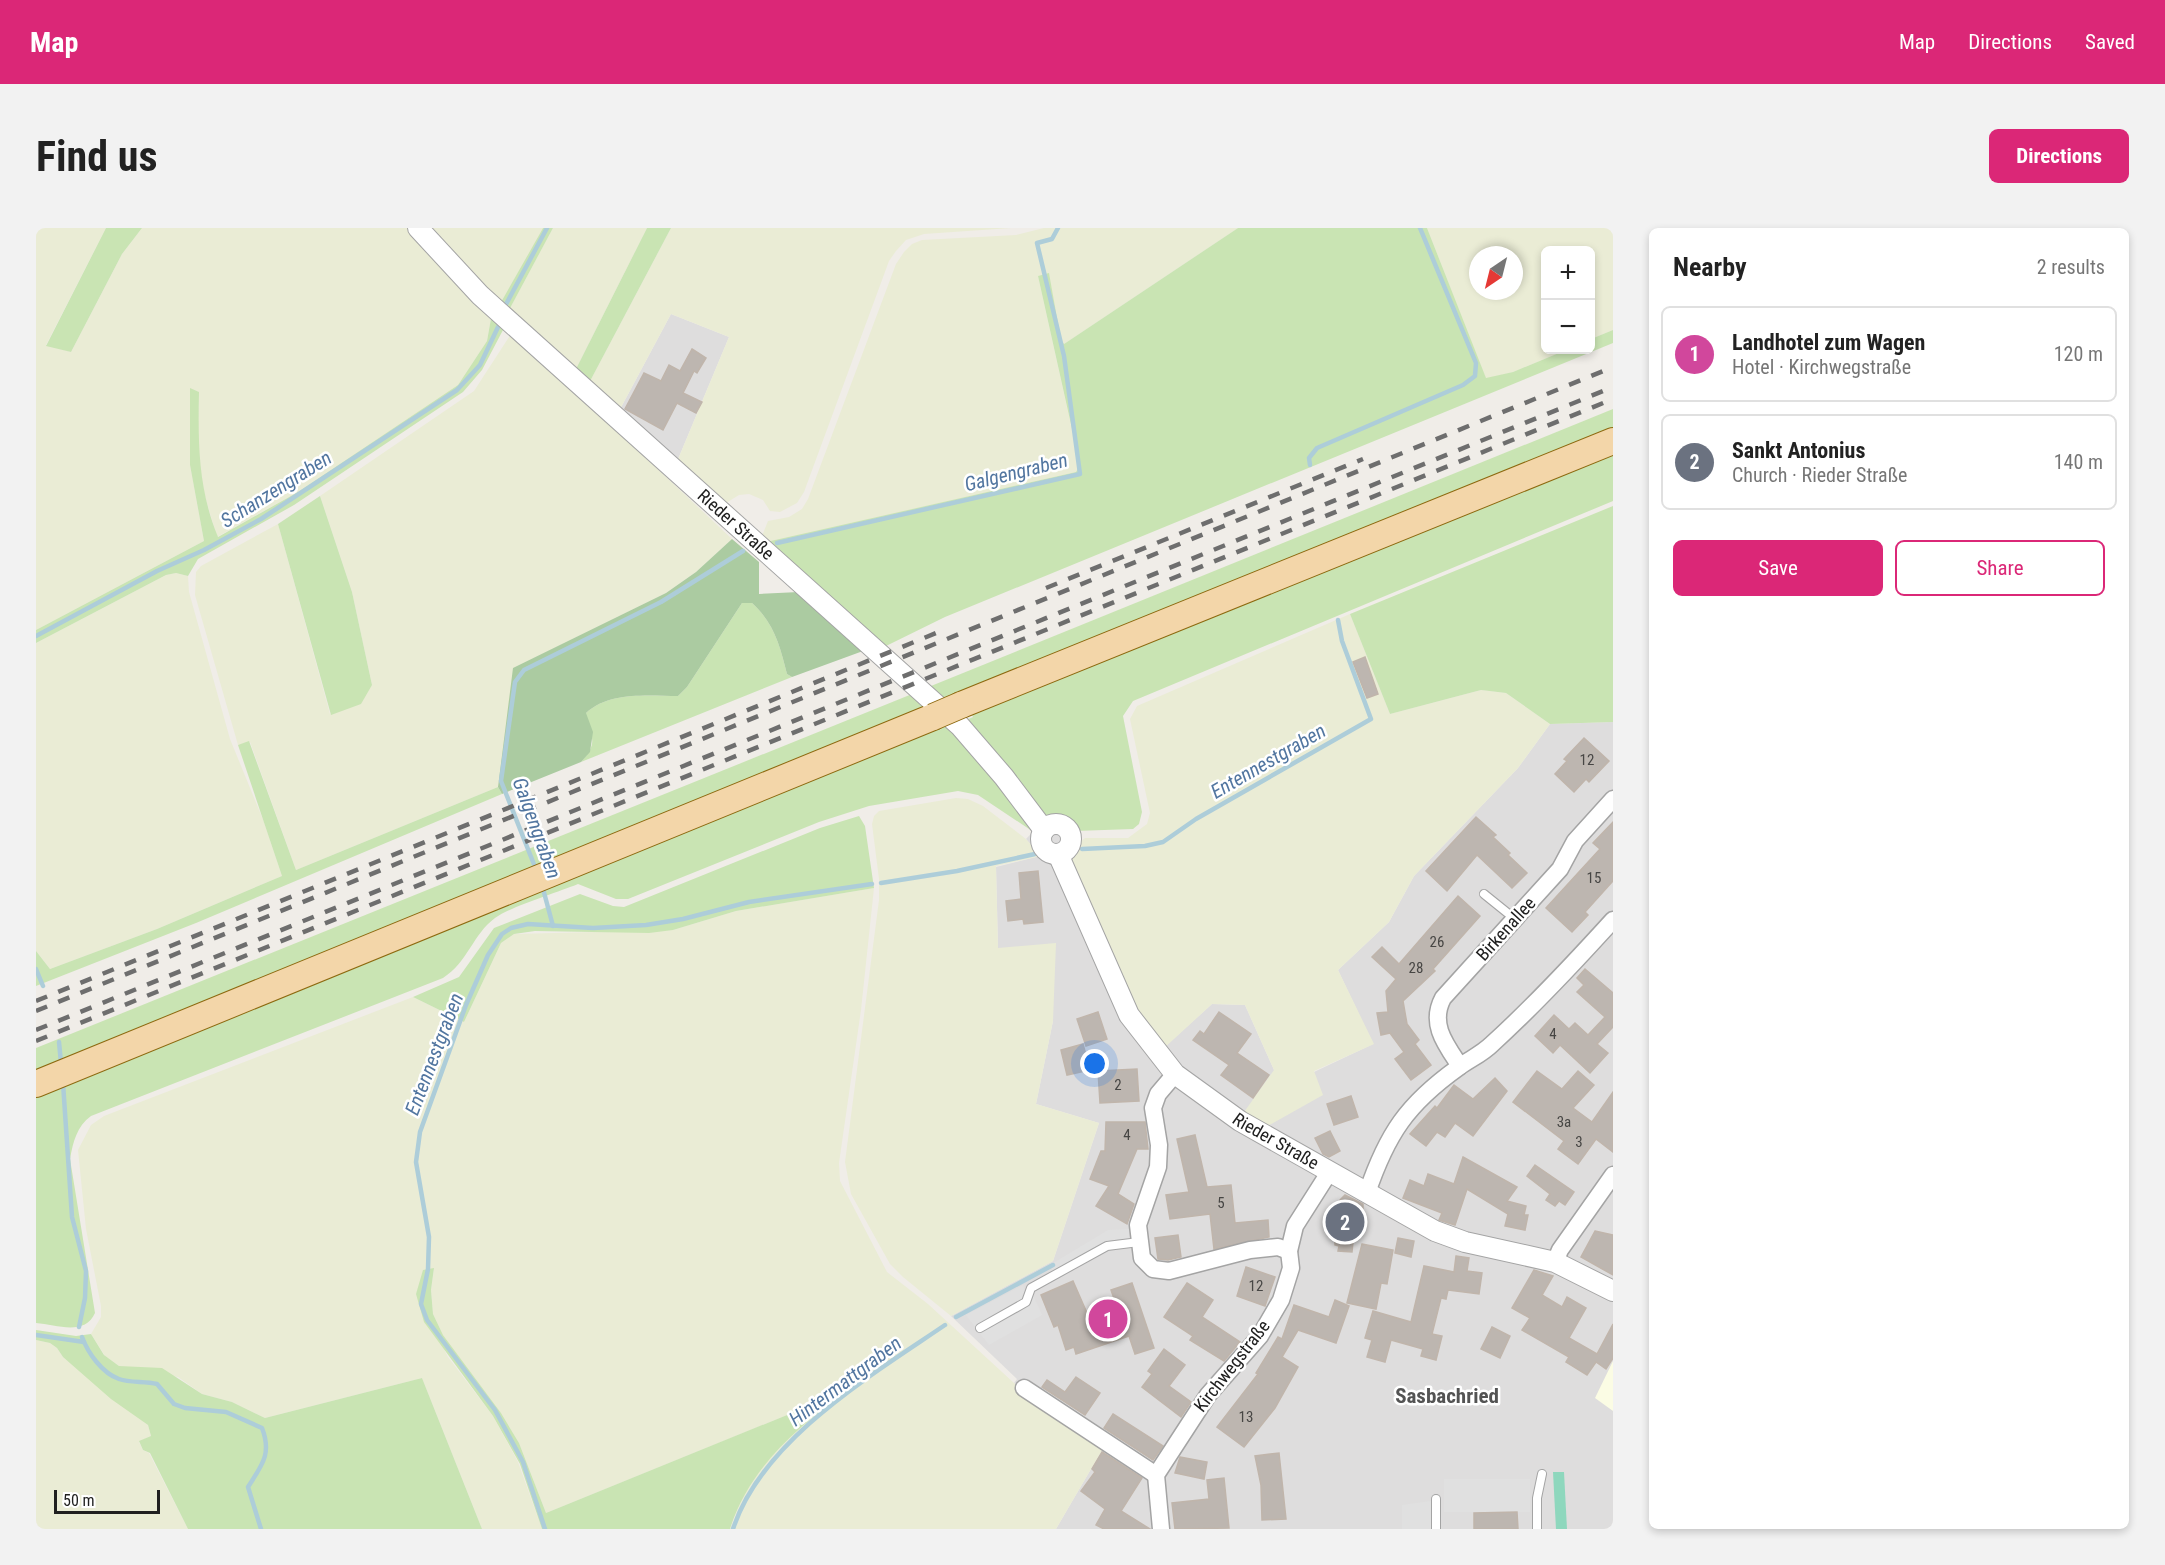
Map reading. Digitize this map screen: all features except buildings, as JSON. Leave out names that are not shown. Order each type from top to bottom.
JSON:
[{"type":"main road","points":[[36,1084],[1613,441]]},
{"type":"street","name":"Rieder Straße","points":[[418,228],[488,302],[960,726],[1004,777],[1044,830],[1041,838],[1043,847],[1049,853],[1058,854],[1129,1015],[1175,1074],[1240,1121],[1436,1231],[1465,1242],[1555,1262],[1613,1291]]},
{"type":"street","name":"Birkenallee","points":[[1460,1066],[1443,1041],[1437,1022],[1437,1010],[1443,998],[1560,869],[1575,841],[1613,799]]},
{"type":"street","points":[[1367,1193],[1380,1153],[1398,1125],[1431,1089],[1460,1066],[1482,1054],[1539,1002],[1613,920]]},
{"type":"street","points":[[1175,1074],[1158,1094],[1153,1108],[1159,1145],[1158,1167],[1138,1225],[1142,1258],[1153,1269],[1160,1271],[1250,1250],[1278,1247],[1289,1251]]},
{"type":"street","name":"Kirchwegstraße","points":[[1156,1475],[1208,1395],[1265,1327],[1281,1300],[1291,1268],[1289,1251],[1295,1226],[1330,1171]]},
{"type":"street","points":[[1555,1262],[1560,1250],[1613,1175]]},
{"type":"street","points":[[1024,1388],[1156,1475],[1161,1529]]},
{"type":"lane","points":[[1484,894],[1515,920]]},
{"type":"lane","points":[[980,1328],[1026,1302],[1031,1288],[1107,1246],[1139,1242]]},
{"type":"lane","points":[[1537,1529],[1537,1498],[1542,1474]]},
{"type":"lane","points":[[1436,1499],[1436,1529]]},
{"type":"shaded area","points":[[36,228],[106,228],[46,345],[71,352],[122,254],[142,228],[409,228],[492,313],[487,341],[458,385],[298,492],[217,537],[204,493],[197,457],[199,392],[190,389],[190,465],[204,541],[36,630]]},
{"type":"shaded area","points":[[427,228],[543,228],[500,304]]},
{"type":"shaded area","points":[[553,228],[647,228],[574,373],[508,312]]},
{"type":"shaded area","points":[[671,228],[1011,228],[924,234],[906,240],[896,251],[889,261],[804,492],[797,503],[780,512],[770,511],[763,500],[749,494],[739,495],[726,503],[676,464],[729,337],[671,314],[618,413],[588,385]]},
{"type":"shaded area","points":[[1044,228],[1238,228],[1064,344],[1061,340],[1049,274],[1038,276],[1080,466],[1076,472],[766,542],[762,536],[768,521],[789,517],[802,509],[808,499],[896,264],[904,252],[912,244],[922,240],[1016,235]]},
{"type":"shaded area","points":[[1427,228],[1613,228],[1613,330],[1595,337],[1595,246],[1541,246],[1541,354],[1556,354],[1513,372],[1486,379]]},
{"type":"shaded area","points":[[671,314],[729,337],[676,464],[618,413]]},
{"type":"shaded area","points":[[514,334],[732,539],[696,572],[666,593],[514,668],[498,787],[296,870],[250,742],[238,745],[195,595],[196,572],[201,566],[278,524],[330,714],[372,685],[352,592],[320,496],[474,391],[509,337]]},
{"type":"shaded area","points":[[176,573],[188,576],[189,592],[230,739],[264,822],[282,876],[157,929],[50,969],[36,951],[36,643],[166,575]]},
{"type":"shaded area","points":[[1350,614],[1390,714],[1481,690],[1506,693],[1550,724],[1518,768],[1414,876],[1389,922],[1338,970],[1374,1044],[1314,1071],[1323,1095],[1264,1128],[1242,1115],[1274,1070],[1245,1005],[1212,1004],[1162,1050],[1140,1020],[1075,878],[1072,860],[1075,846],[1085,838],[1128,838],[1147,824],[1150,813],[1130,719],[1137,706]]},
{"type":"shaded area","points":[[1613,722],[1613,1529],[1056,1529],[1105,1445],[1014,1383],[1017,1379],[951,1316],[1053,1261],[1099,1123],[1036,1104],[1053,1021],[998,948],[996,867],[1040,856],[1026,839],[1051,813],[1076,825],[1075,878],[1162,1049],[1212,1004],[1245,1005],[1274,1070],[1314,1072],[1373,1044],[1338,970],[1389,922],[1414,876],[1518,768],[1550,724]]},
{"type":"shaded area","points":[[956,798],[968,799],[983,806],[1026,839],[1041,856],[996,866],[998,948],[1056,943],[1053,1021],[1036,1104],[1099,1123],[1053,1261],[951,1316],[890,1264],[851,1194],[845,1162],[879,900],[879,879],[872,824],[874,816],[879,811]]},
{"type":"shaded area","points":[[874,888],[861,1010],[839,1163],[840,1181],[887,1272],[928,1304],[1014,1383],[1105,1445],[1056,1529],[730,1529],[746,1489],[770,1458],[806,1421],[844,1392],[546,1513],[519,1443],[501,1413],[443,1335],[433,1314],[431,1290],[434,1269],[416,1294],[448,1357],[493,1416],[518,1462],[542,1529],[482,1529],[422,1378],[265,1418],[232,1402],[202,1394],[178,1377],[119,1366],[105,1356],[91,1334],[101,1317],[101,1306],[86,1229],[78,1150],[91,1125],[104,1116],[413,997],[464,1022],[501,943],[514,934],[673,930],[736,911]]},
{"type":"shaded area","points":[[1129,1229],[1129,1239],[1111,1240],[1053,1272],[1050,1265],[1108,1230]]},
{"type":"shaded area","points":[[1023,1285],[1026,1292],[1033,1295],[1042,1315],[989,1345],[966,1315]]},
{"type":"shaded area","points":[[36,1340],[50,1343],[57,1348],[63,1357],[148,1425],[151,1436],[139,1442],[143,1450],[149,1453],[188,1529],[36,1529]]},
{"type":"shaded area","points":[[1613,1361],[1613,1411],[1595,1398]]},
{"type":"shaded area","points":[[1444,1479],[1530,1479],[1530,1512],[1444,1512]]},
{"type":"shaded area","points":[[1431,1501],[1434,1529],[1402,1529],[1402,1505]]},
{"type":"green space","points":[[106,228],[142,228],[122,254],[71,352],[46,346]]},
{"type":"green space","points":[[543,228],[553,228],[508,312],[500,304]]},
{"type":"green space","points":[[647,228],[671,228],[588,385],[574,373]]},
{"type":"green space","points":[[1238,228],[1427,228],[1486,378],[1513,372],[1556,354],[1586,354],[945,617],[886,646],[766,542],[1076,472],[1080,465],[1038,276],[1049,273],[1061,340],[1064,344]]},
{"type":"green space","points":[[492,313],[504,325],[503,330],[482,370],[463,392],[294,505],[198,559],[188,576],[176,573],[166,575],[36,643],[36,630],[204,541],[190,465],[190,388],[199,392],[199,448],[203,483],[211,519],[218,537],[298,492],[458,385],[487,341]]},
{"type":"green space","points":[[1613,330],[1613,343],[1595,350],[1595,337]]},
{"type":"green space","points":[[1613,409],[1613,432],[946,700],[931,686]]},
{"type":"green space","points":[[1613,451],[1613,501],[1133,701],[1123,716],[1142,812],[1139,824],[1133,829],[1075,831],[1065,820],[1047,820],[964,721],[973,717],[971,713]]},
{"type":"green space","points":[[320,496],[352,592],[372,685],[361,704],[331,715],[278,524]]},
{"type":"green space","points":[[1613,506],[1613,722],[1550,724],[1506,693],[1481,690],[1390,714],[1350,614]]},
{"type":"green space","points":[[732,539],[759,562],[759,594],[799,592],[863,651],[792,677],[787,674],[779,645],[766,619],[752,603],[742,603],[687,687],[678,696],[630,696],[606,701],[596,706],[586,713],[593,732],[590,752],[581,762],[502,794],[498,787],[513,668],[666,593],[696,572]]},
{"type":"green space","points":[[742,603],[752,603],[766,619],[779,645],[787,674],[792,677],[581,762],[588,754],[592,742],[586,713],[606,701],[618,698],[678,696],[687,687]]},
{"type":"green space","points":[[917,692],[931,708],[36,1074],[36,1048]]},
{"type":"green space","points":[[950,723],[985,762],[1035,833],[978,795],[958,791],[869,806],[819,822],[628,899],[616,899],[578,884],[523,904],[495,918],[481,932],[459,964],[443,978],[91,1116],[76,1135],[70,1159],[95,1313],[85,1325],[77,1327],[36,1323],[36,1093]]},
{"type":"green space","points":[[249,741],[296,870],[498,787],[502,794],[196,923],[36,986],[36,951],[50,969],[157,929],[282,876],[238,745]]},
{"type":"green space","points":[[859,816],[865,826],[874,888],[736,911],[673,930],[649,933],[535,931],[514,934],[501,943],[464,1022],[413,997],[459,977],[494,928],[580,894],[613,906],[624,907],[820,828]]},
{"type":"green space","points":[[434,1268],[431,1290],[433,1314],[443,1335],[501,1413],[519,1443],[546,1513],[846,1391],[793,1435],[762,1468],[738,1507],[730,1529],[542,1529],[520,1464],[493,1416],[424,1322],[416,1294],[423,1270]]},
{"type":"green space","points":[[36,1330],[76,1336],[91,1334],[104,1355],[119,1366],[162,1368],[202,1394],[232,1402],[265,1418],[422,1378],[482,1529],[188,1529],[150,1453],[143,1450],[139,1441],[151,1436],[148,1425],[111,1399],[63,1357],[57,1348],[50,1343],[36,1340]]},
{"type":"green space","points":[[1553,1472],[1564,1472],[1567,1529],[1556,1529]]},
{"type":"waterway","name":"Schanzengraben","points":[[504,308],[547,228]]},
{"type":"waterway","name":"Galgengraben","points":[[777,543],[1080,474],[1064,356],[1037,243],[1052,239],[1058,228]]},
{"type":"waterway","name":"Entennestgraben","points":[[1310,465],[1309,458],[1317,448],[1463,385],[1475,376],[1476,363],[1420,228]]},
{"type":"waterway","name":"Schanzengraben","points":[[36,636],[157,571],[204,550],[261,519],[457,390],[480,365],[498,327]]},
{"type":"waterway","name":"Galgengraben","points":[[537,872],[501,781],[515,682],[524,670],[661,602],[743,551]]},
{"type":"waterway","name":"Entennestgraben","points":[[1082,849],[1145,846],[1163,842],[1196,819],[1371,719],[1342,641],[1338,620]]},
{"type":"waterway","name":"Entennestgraben","points":[[881,883],[957,871],[1035,854]]},
{"type":"waterway","name":"Entennestgraben","points":[[545,1529],[523,1462],[495,1410],[427,1320],[421,1304],[428,1269],[429,1237],[416,1162],[420,1132],[466,1005],[488,955],[502,934],[511,928],[528,924],[593,928],[646,925],[683,919],[749,902],[872,884]]},
{"type":"waterway","name":"Galgengraben","points":[[542,885],[553,926]]},
{"type":"waterway","name":"Schanzengraben","points":[[36,969],[43,986]]},
{"type":"waterway","name":"Schanzengraben","points":[[59,1042],[61,1063]]},
{"type":"waterway","name":"Schanzengraben","points":[[63,1083],[72,1217],[86,1271],[85,1298],[79,1327]]},
{"type":"waterway","name":"Hintermattgraben","points":[[956,1317],[1053,1265]]},
{"type":"waterway","name":"Hintermattgraben","points":[[733,1529],[747,1497],[768,1467],[793,1439],[853,1388],[945,1325]]},
{"type":"waterway","points":[[36,1335],[84,1342]]},
{"type":"waterway","name":"Schanzengraben","points":[[82,1337],[96,1362],[113,1376],[123,1380],[157,1384],[174,1404],[185,1408],[226,1412],[262,1428],[266,1452],[261,1466],[248,1487],[261,1529]]},
{"type":"railway","points":[[36,1011],[1613,367]]},
{"type":"railway","points":[[36,1030],[1613,387]]},
{"type":"railway","points":[[36,1041],[1613,399]]},
{"type":"railway","points":[[1046,588],[1363,459]]},
{"type":"railway","points":[[36,1001],[946,629]]},
{"type":"place","name":"Sankt Antonius","points":[[1345,1222]]},
{"type":"place","name":"Landhotel zum Wagen","points":[[1108,1319]]},
{"type":"district","name":"Sasbachried","points":[[1447,1396]]}]
